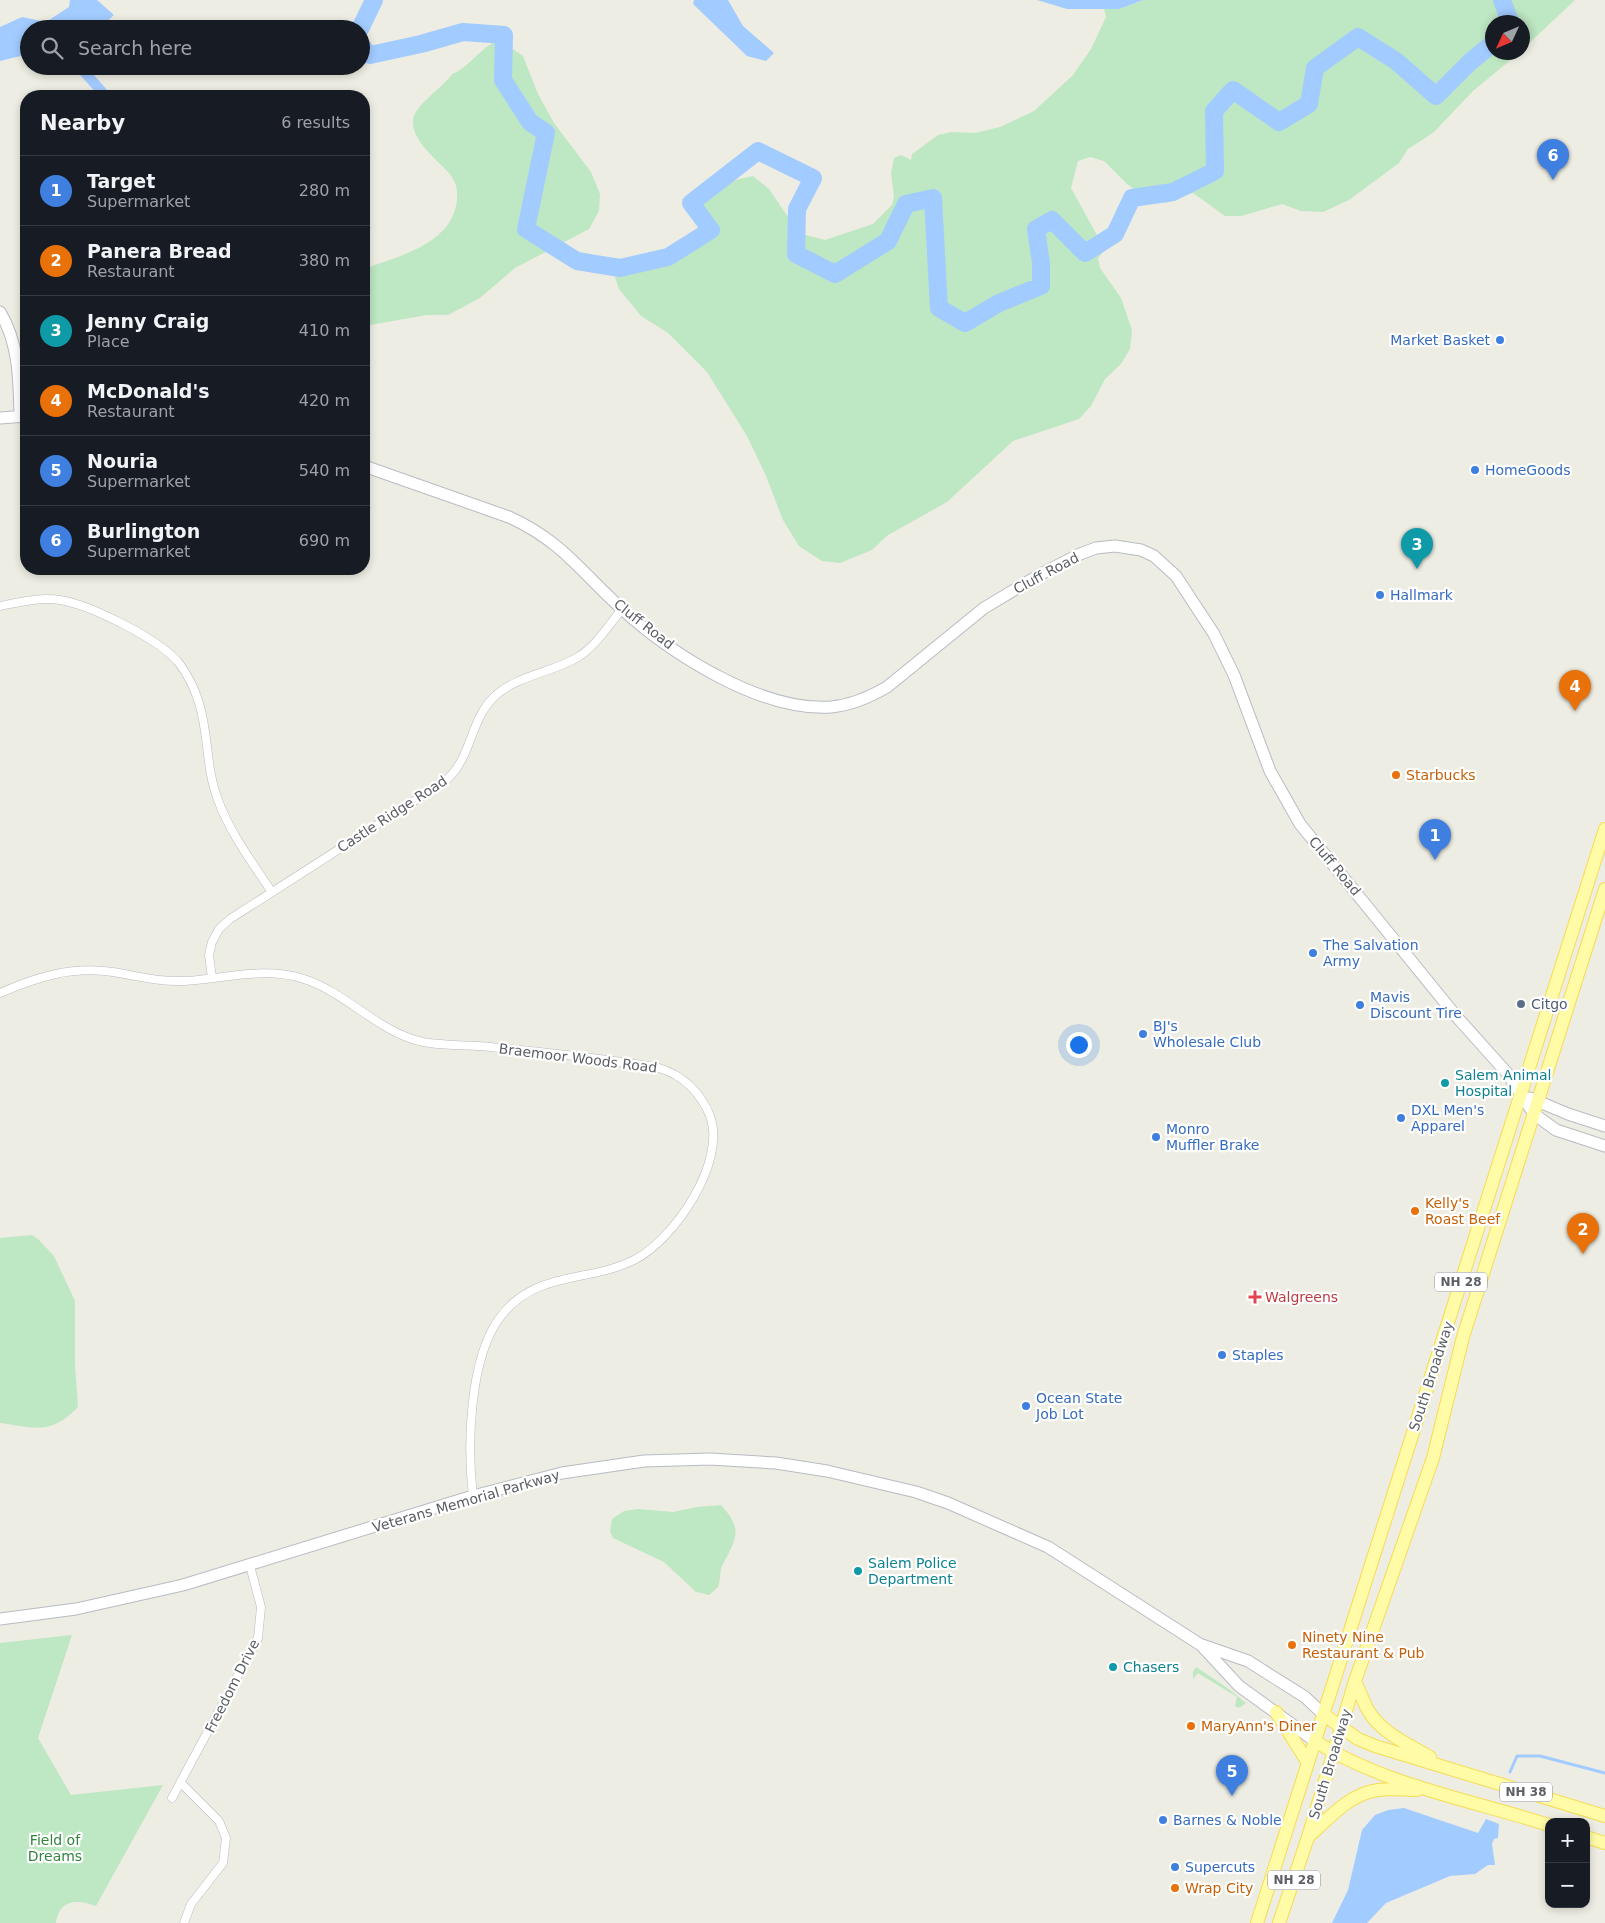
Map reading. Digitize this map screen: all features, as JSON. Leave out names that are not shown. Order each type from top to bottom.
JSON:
[{"type":"main road","name":"South Broadway","points":[[1257,1923],[1605,830]]},
{"type":"main road","name":"South Broadway","points":[[1279,1923],[1308,1837],[1355,1681],[1433,1458],[1463,1337],[1605,889]]},
{"type":"main road","points":[[1355,1681],[1368,1710],[1382,1726],[1447,1767]]},
{"type":"main road","points":[[1276,1712],[1308,1763]]},
{"type":"main road","points":[[1324,1714],[1341,1728]]},
{"type":"main road","name":"NH 38","points":[[1341,1728],[1358,1739],[1375,1746],[1605,1816]]},
{"type":"main road","points":[[1315,1741],[1333,1752]]},
{"type":"main road","name":"NH 38","points":[[1333,1752],[1373,1772],[1545,1824]]},
{"type":"main road","points":[[1308,1837],[1339,1809],[1358,1796],[1390,1789],[1431,1789]]},
{"type":"main road","points":[[1590,1838],[1605,1843]]},
{"type":"street","points":[[0,312],[8,325],[15,351],[20,392]]},
{"type":"street","points":[[0,418],[20,416]]},
{"type":"street","name":"Cluff Road","points":[[370,468],[491,510],[530,527],[561,548],[622,609],[674,649],[723,678],[777,700],[811,706],[830,707],[859,701],[887,687],[948,635],[984,608],[1041,574],[1080,554],[1096,548],[1115,546],[1142,550],[1154,556],[1176,576],[1221,646],[1244,699],[1270,771],[1300,824],[1456,1016],[1507,1073],[1534,1114]]},
{"type":"street","points":[[0,606],[47,599],[83,606],[145,638],[169,653],[187,675],[199,701],[208,767],[218,801],[232,830],[271,891]]},
{"type":"street","name":"Castle Ridge Road","points":[[212,978],[210,948],[219,929],[271,891],[451,777],[462,764],[483,712],[493,698],[511,685],[579,657],[622,609]]},
{"type":"street","name":"Braemoor Woods Road","points":[[0,993],[37,978],[63,971],[101,970],[173,981],[264,974],[290,975],[304,979],[329,991],[393,1031],[425,1042],[523,1050],[660,1068],[670,1071],[688,1084],[705,1105],[713,1130],[714,1142],[710,1163],[695,1194],[664,1237],[644,1254],[623,1265],[550,1282],[538,1287],[512,1305],[493,1328],[481,1355],[476,1380],[470,1451],[474,1496]]},
{"type":"street","points":[[1521,1094],[1568,1114],[1605,1126]]},
{"type":"street","points":[[1534,1114],[1556,1130],[1605,1146]]},
{"type":"street","name":"Veterans Memorial Parkway","points":[[0,1619],[76,1609],[142,1596],[250,1566],[474,1496],[562,1472],[644,1462],[729,1460],[776,1463],[827,1471],[916,1492],[999,1524],[1048,1547],[1201,1645],[1248,1661],[1305,1697],[1324,1714]]},
{"type":"street","name":"Freedom Drive","points":[[172,1798],[258,1638],[261,1607],[250,1566]]},
{"type":"street","name":"Veterans Memorial Parkway","points":[[1201,1645],[1239,1686],[1315,1741]]},
{"type":"street","points":[[181,1783],[219,1821],[226,1838],[223,1863],[191,1904],[184,1923]]},
{"type":"green space","points":[[1143,0],[1575,0],[1530,42],[1530,15],[1485,15],[1485,60],[1511,60],[1473,91],[1434,132],[1408,149],[1399,163],[1349,200],[1323,212],[1301,211],[1282,204],[1241,216],[1225,216],[1193,193],[1166,203],[1147,198],[1127,184],[1104,161],[1090,157],[1078,161],[1071,188],[1098,237],[1102,253],[1098,258],[1100,268],[1121,298],[1132,330],[1130,349],[1121,364],[1105,379],[1091,406],[1079,419],[1013,441],[947,502],[888,535],[872,550],[840,563],[822,561],[799,546],[783,520],[766,476],[747,436],[707,372],[668,333],[641,316],[619,289],[615,277],[630,271],[660,268],[674,262],[695,240],[699,222],[696,197],[705,187],[753,176],[769,189],[799,233],[825,240],[873,224],[892,205],[894,197],[891,173],[894,158],[901,155],[911,160],[912,154],[938,135],[952,132],[975,133],[1000,127],[1034,111],[1073,75],[1091,49],[1106,17],[1104,8],[1119,9]]},
{"type":"green space","points":[[499,40],[523,56],[538,94],[554,123],[591,172],[600,194],[599,211],[589,229],[515,268],[480,298],[448,315],[427,315],[370,325],[370,267],[421,247],[434,238],[445,228],[453,215],[457,200],[455,182],[448,172],[425,149],[416,135],[413,127],[415,114],[424,102],[452,74],[464,67]]},
{"type":"green space","points":[[32,1235],[54,1256],[75,1301],[75,1364],[78,1407],[68,1416],[51,1426],[33,1428],[0,1423],[0,1238]]},
{"type":"green space","points":[[721,1505],[733,1521],[736,1534],[732,1547],[722,1566],[718,1587],[709,1595],[696,1592],[664,1562],[613,1538],[610,1531],[612,1519],[624,1511],[638,1509],[673,1512]]},
{"type":"green space","name":"Field of Dreams","points":[[72,1635],[38,1738],[71,1795],[163,1785],[96,1906],[83,1902],[65,1905],[58,1915],[56,1923],[0,1923],[0,1643]]},
{"type":"green space","points":[[1196,1667],[1246,1703],[1239,1708],[1235,1706],[1237,1697],[1198,1673],[1193,1679],[1193,1672]]},
{"type":"water","points":[[70,0],[97,0],[114,15],[109,20],[49,20],[69,7]]},
{"type":"water","points":[[694,0],[728,0],[743,26],[774,53],[766,61],[747,56],[693,4]]},
{"type":"water","points":[[1037,0],[1143,0],[1119,9],[1067,9]]},
{"type":"water","points":[[22,17],[36,20],[20,20],[20,56],[0,61],[0,27]]},
{"type":"water","points":[[80,75],[94,75],[107,90],[94,90]]},
{"type":"water","points":[[1404,1808],[1478,1833],[1486,1819],[1499,1824],[1498,1838],[1494,1839],[1492,1844],[1495,1865],[1488,1865],[1475,1874],[1450,1876],[1386,1903],[1367,1923],[1332,1923],[1348,1890],[1362,1830],[1375,1815],[1388,1810]]},
{"type":"waterway","points":[[364,20],[374,0]]},
{"type":"waterway","points":[[1502,0],[1507,15]]},
{"type":"waterway","points":[[370,55],[421,44],[463,32],[504,35],[503,80],[530,122],[546,133],[526,229],[577,261],[620,268],[668,257],[711,230],[691,203],[758,151],[813,178],[797,209],[796,254],[835,274],[888,241],[906,204],[933,198],[939,308],[965,323],[999,303],[1041,286],[1041,263],[1036,229],[1052,220],[1085,253],[1115,234],[1132,198],[1173,192],[1215,171],[1214,111],[1233,90],[1279,122],[1309,104],[1315,68],[1358,37],[1396,61],[1436,96],[1485,50]]},
{"type":"waterway","points":[[1510,1772],[1517,1756],[1540,1756],[1605,1773]]},
{"type":"place","name":"Burlington","points":[[1553,180]]},
{"type":"place","name":"Market Basket","points":[[1500,340]]},
{"type":"place","name":"HomeGoods","points":[[1475,470]]},
{"type":"place","name":"Jenny Craig","points":[[1417,569]]},
{"type":"place","name":"Hallmark","points":[[1380,595]]},
{"type":"place","name":"McDonald's","points":[[1575,711]]},
{"type":"place","name":"Starbucks","points":[[1396,775]]},
{"type":"place","name":"Target","points":[[1435,860]]},
{"type":"place","name":"The Salvation Army","points":[[1313,953]]},
{"type":"place","name":"Citgo","points":[[1521,1004]]},
{"type":"place","name":"Mavis Discount Tire","points":[[1360,1005]]},
{"type":"place","name":"BJ's Wholesale Club","points":[[1143,1034]]},
{"type":"place","name":"Salem Animal Hospital","points":[[1445,1083]]},
{"type":"place","name":"DXL Men's Apparel","points":[[1401,1118]]},
{"type":"place","name":"Monro Muffler Brake","points":[[1156,1137]]},
{"type":"place","name":"Kelly's Roast Beef","points":[[1415,1211]]},
{"type":"place","name":"Panera Bread","points":[[1583,1254]]},
{"type":"place","name":"Walgreens","points":[[1255,1297]]},
{"type":"place","name":"Staples","points":[[1222,1355]]},
{"type":"place","name":"Ocean State Job Lot","points":[[1026,1406]]},
{"type":"place","name":"Salem Police Department","points":[[858,1571]]},
{"type":"place","name":"Ninety Nine Restaurant & Pub","points":[[1292,1645]]},
{"type":"place","name":"Chasers","points":[[1113,1667]]},
{"type":"place","name":"MaryAnn's Diner","points":[[1191,1726]]},
{"type":"place","name":"Nouria","points":[[1232,1796]]},
{"type":"place","name":"Barnes & Noble","points":[[1163,1820]]},
{"type":"place","name":"Supercuts","points":[[1175,1867]]},
{"type":"place","name":"Wrap City","points":[[1175,1888]]}]
